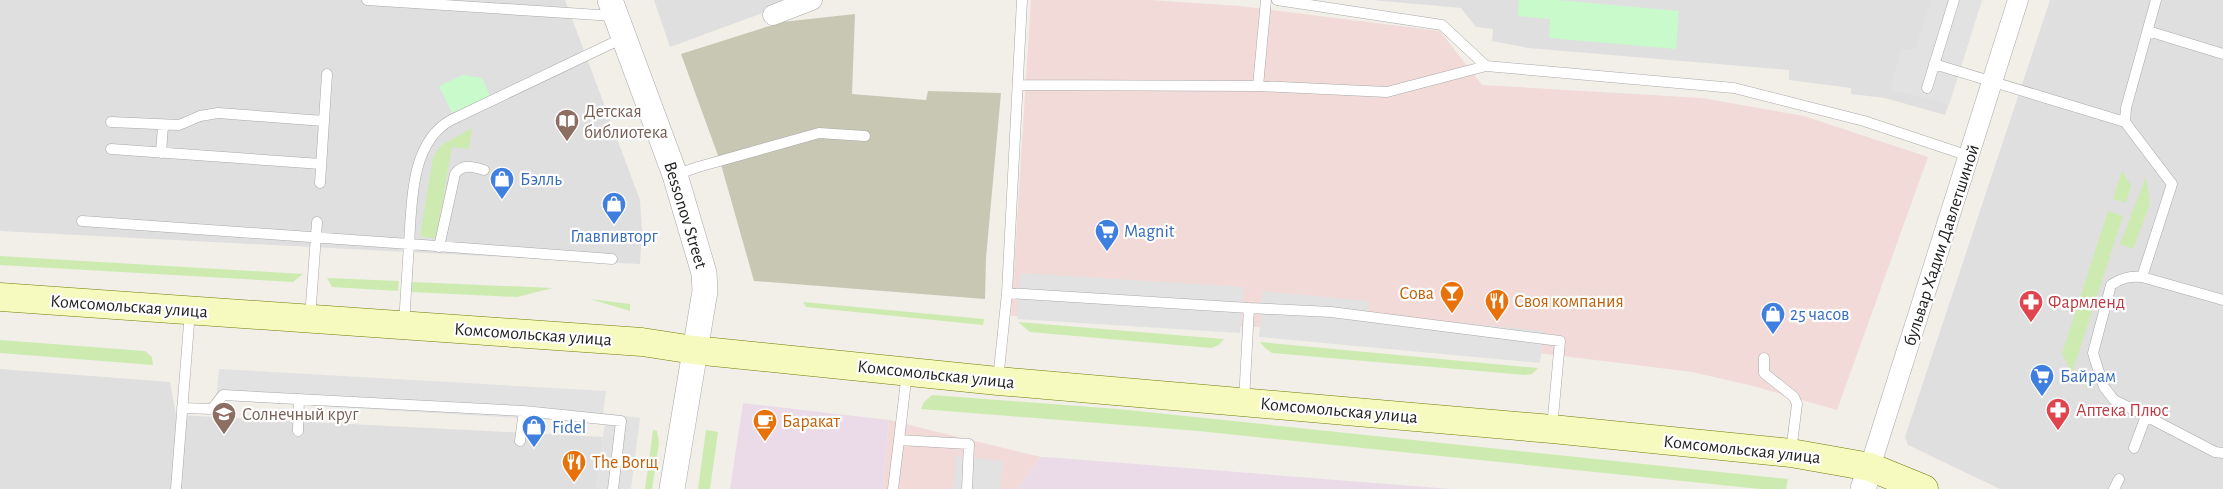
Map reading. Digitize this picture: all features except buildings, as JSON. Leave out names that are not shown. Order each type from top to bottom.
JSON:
[{"type":"main road","name":"Комсомольская улица","points":[[0,297],[642,342],[694,350],[998,381],[1552,429],[1791,453],[1867,478],[1924,489]]},
{"type":"street","points":[[773,15],[812,0]]},
{"type":"street","name":"бульвар Хадии Давлетшиной","points":[[1867,478],[2018,0]]},
{"type":"street","name":"Bessonov Street","points":[[616,18],[675,176],[704,273],[705,291],[672,489]]},
{"type":"lane","points":[[367,0],[616,18]]},
{"type":"lane","points":[[998,381],[1007,293],[1022,0]]},
{"type":"lane","points":[[1258,86],[1266,0]]},
{"type":"lane","points":[[1277,0],[1442,25],[1486,66]]},
{"type":"lane","points":[[1927,88],[1954,0]]},
{"type":"lane","points":[[2126,122],[2126,108],[2156,0]]},
{"type":"lane","points":[[404,325],[412,202],[421,154],[434,132],[450,120],[616,18]]},
{"type":"lane","points":[[2148,31],[2223,54]]},
{"type":"lane","points":[[1934,64],[2126,122],[2172,184],[2142,277]]},
{"type":"lane","points":[[1019,86],[1258,86],[1387,92],[1486,66],[1734,88],[1864,121],[1969,156]]},
{"type":"lane","points":[[320,183],[327,74]]},
{"type":"lane","points":[[111,122],[163,126],[179,125],[200,116],[218,113],[324,121]]},
{"type":"lane","points":[[161,153],[163,126]]},
{"type":"lane","points":[[675,176],[698,167],[819,134],[865,136]]},
{"type":"lane","points":[[111,149],[321,164]]},
{"type":"lane","points":[[439,247],[456,174],[460,168],[467,166],[484,170]]},
{"type":"lane","points":[[82,221],[612,259]]},
{"type":"lane","points":[[310,319],[317,222]]},
{"type":"lane","points":[[2223,300],[2142,277],[2122,278],[2111,285],[2093,353],[2104,387],[2114,400],[2215,452],[2223,453]]},
{"type":"lane","points":[[1007,293],[1331,312],[1560,341],[1552,429]]},
{"type":"lane","points":[[1244,402],[1249,308]]},
{"type":"lane","points":[[176,489],[190,310]]},
{"type":"lane","points":[[1764,358],[1764,373],[1794,397],[1797,404],[1791,453]]},
{"type":"lane","points":[[893,489],[907,371]]},
{"type":"lane","points":[[182,408],[212,409],[223,395],[524,410],[621,421],[613,489]]},
{"type":"lane","points":[[298,431],[299,399]]},
{"type":"lane","points":[[520,441],[524,410]]},
{"type":"lane","points":[[2134,448],[2146,416]]},
{"type":"lane","points":[[899,440],[969,444],[967,489]]},
{"type":"lane","points":[[2114,489],[2119,479]]},
{"type":"shaded area","points":[[0,0],[565,0],[640,200],[642,231],[640,264],[0,231]]},
{"type":"shaded area","points":[[654,0],[798,0],[670,47]]},
{"type":"shaded area","points":[[1031,0],[1150,0],[1240,6],[1440,31],[1482,85],[1702,98],[1804,116],[1928,157],[1837,410],[1753,386],[1692,372],[1370,332],[1011,316]]},
{"type":"shaded area","points":[[1372,0],[1982,0],[1945,115],[1885,98],[1851,94],[1851,88],[1789,80],[1789,70],[1528,48],[1492,41],[1493,29],[1476,27],[1461,8]]},
{"type":"shaded area","points":[[1931,0],[1982,0],[1949,105],[1902,92],[1890,91],[1901,49],[1915,49]]},
{"type":"shaded area","points":[[2050,0],[2223,0],[2223,489],[2000,489],[1908,445],[1905,437]]},
{"type":"shaded area","points":[[855,14],[852,94],[926,100],[928,91],[1001,93],[986,258],[985,299],[754,281],[720,161],[681,54],[782,22]]},
{"type":"shaded area","points":[[1020,273],[1244,287],[1240,333],[1017,319]]},
{"type":"shaded area","points":[[1263,291],[1369,301],[1368,314],[1543,331],[1540,363],[1259,337]]},
{"type":"shaded area","points":[[0,369],[170,382],[176,415],[603,437],[596,489],[0,489]]},
{"type":"shaded area","points":[[219,369],[606,391],[603,413],[640,418],[631,489],[596,489],[605,423],[216,400]]},
{"type":"shaded area","points":[[743,403],[889,420],[883,489],[730,489]]},
{"type":"shaded area","points":[[889,420],[1041,457],[1017,489],[883,489]]},
{"type":"shaded area","points":[[956,456],[1003,461],[1000,489],[953,489]]},
{"type":"shaded area","points":[[1041,457],[1059,458],[1451,489],[1017,489]]},
{"type":"green space","points":[[1519,0],[1558,0],[1679,11],[1676,49],[1549,38],[1550,19],[1518,16]]},
{"type":"green space","points":[[463,75],[482,78],[490,96],[452,113],[439,86]]},
{"type":"green space","points":[[472,128],[469,149],[452,147],[436,239],[420,236],[433,158],[440,146]]},
{"type":"green space","points":[[2122,171],[2131,185],[2126,203],[2113,199]]},
{"type":"green space","points":[[2146,177],[2150,204],[2133,249],[2120,244]]},
{"type":"green space","points":[[2108,211],[2123,216],[2072,373],[2062,354]]},
{"type":"green space","points":[[0,256],[303,274],[293,282],[0,265]]},
{"type":"green space","points":[[327,278],[399,281],[398,291],[332,287]]},
{"type":"green space","points":[[412,282],[553,288],[517,297],[411,292]]},
{"type":"green space","points":[[590,299],[630,304],[630,311]]},
{"type":"green space","points":[[803,302],[984,319],[983,325],[806,307]]},
{"type":"green space","points":[[1018,322],[1224,339],[1219,345],[1211,348],[1030,332]]},
{"type":"green space","points":[[0,340],[145,351],[152,357],[153,365],[0,353]]},
{"type":"green space","points":[[1260,342],[1538,368],[1532,374],[1525,375],[1272,353]]},
{"type":"green space","points":[[932,395],[1118,409],[1788,479],[1786,489],[1760,489],[1198,431],[921,409],[924,402]]},
{"type":"green space","points":[[653,430],[657,431],[659,443],[652,489],[645,489]]},
{"type":"green space","points":[[706,430],[718,432],[710,489],[698,489]]},
{"type":"place","name":"Детская библиотека","points":[[567,142]]},
{"type":"place","name":"Бэлль","points":[[502,200]]},
{"type":"place","name":"Главпивторг","points":[[614,225]]},
{"type":"place","name":"Magnit","points":[[1107,252]]},
{"type":"place","name":"Сова","points":[[1452,314]]},
{"type":"place","name":"Своя компания","points":[[1497,322]]},
{"type":"place","name":"Фармленд","points":[[2031,323]]},
{"type":"place","name":"25 часов","points":[[1773,335]]},
{"type":"place","name":"Байрам","points":[[2042,397]]},
{"type":"place","name":"Аптека Плюс","points":[[2058,431]]},
{"type":"place","name":"Солнечный круг","points":[[224,435]]},
{"type":"place","name":"Баракат","points":[[765,442]]},
{"type":"place","name":"Fidel","points":[[534,448]]},
{"type":"place","name":"The Borщ","points":[[574,483]]}]
